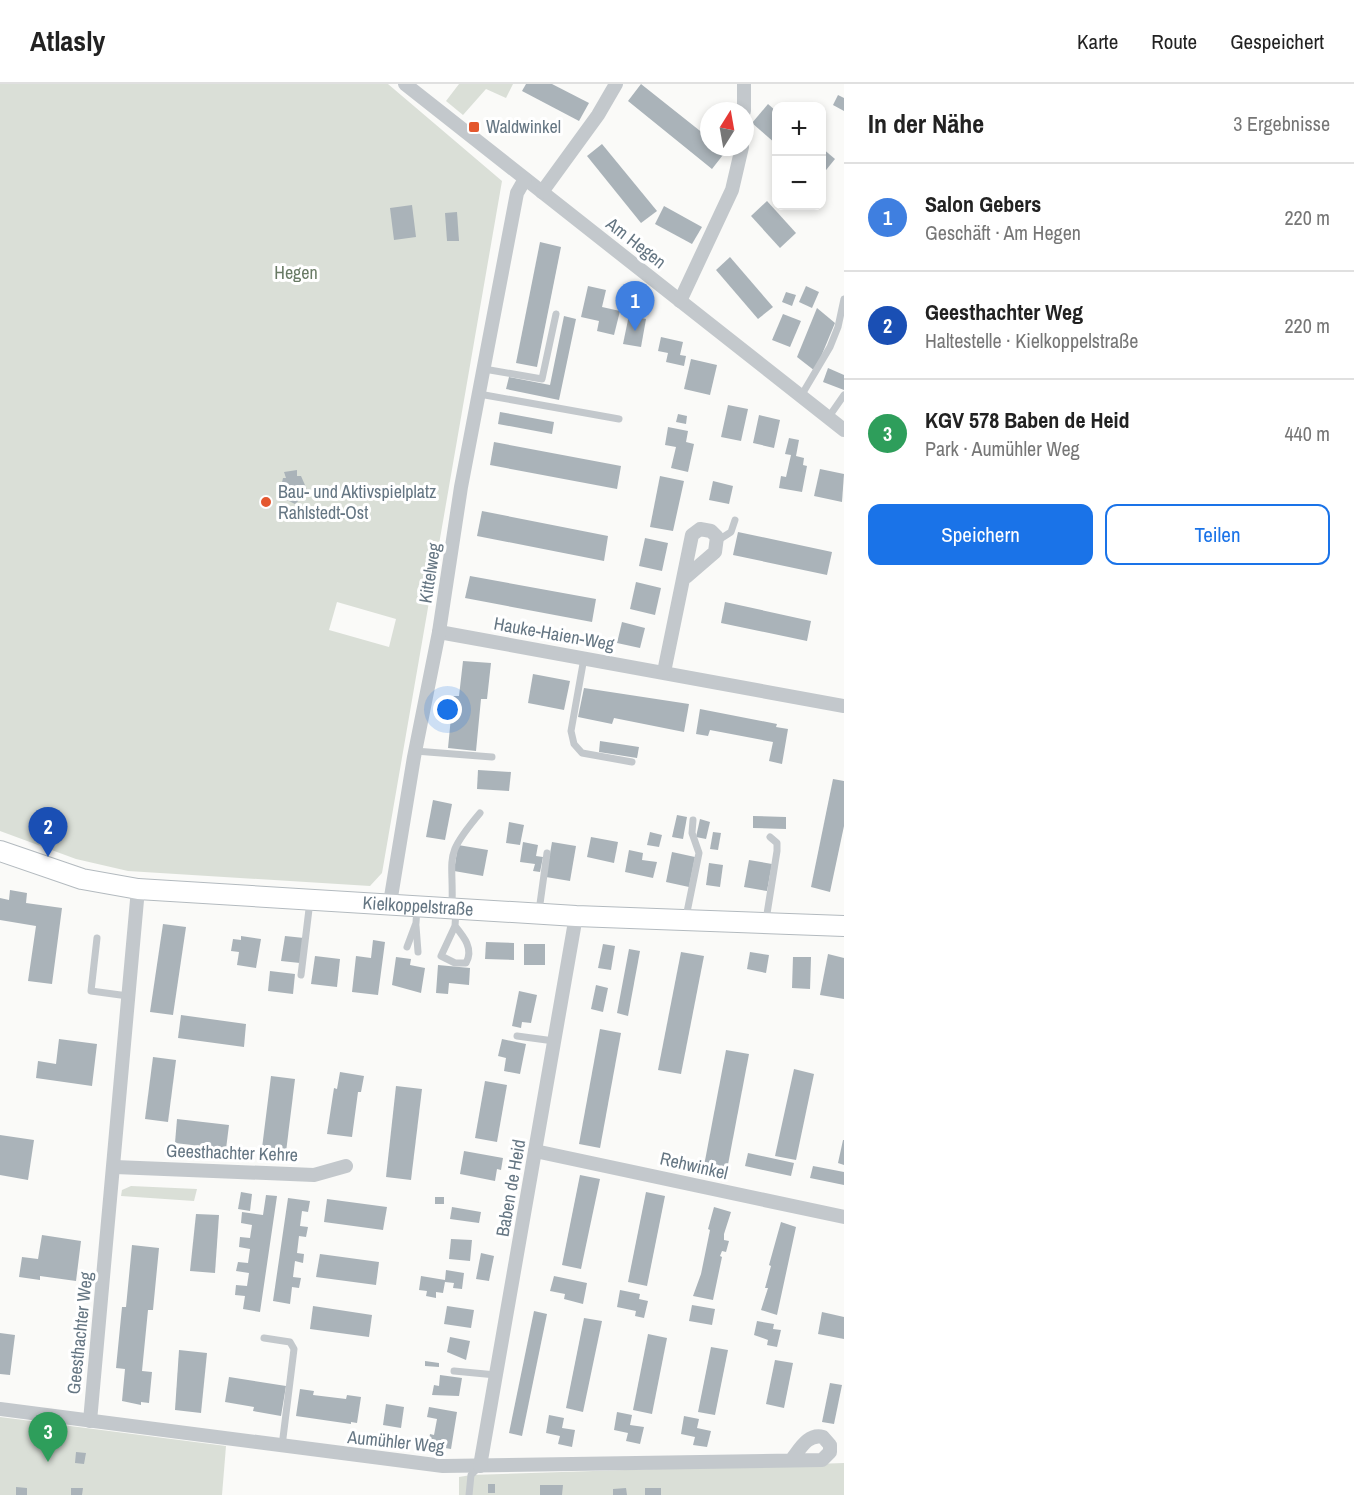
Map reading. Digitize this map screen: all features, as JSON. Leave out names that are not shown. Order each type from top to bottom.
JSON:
[{"type":"street","name":"Am Hegen","points":[[405,84],[844,430]]},
{"type":"street","points":[[542,192],[598,115],[616,84]]},
{"type":"street","points":[[744,84],[744,102]]},
{"type":"street","points":[[680,301],[732,190],[740,156]]},
{"type":"street","name":"Kittelweg","points":[[390,903],[439,632],[461,487],[517,193],[525,179]]},
{"type":"street","points":[[664,672],[695,531],[700,529],[711,531],[717,541],[716,549],[709,559],[686,577]]},
{"type":"street","name":"Hauke-Haien-Weg","points":[[439,632],[844,706]]},
{"type":"street","name":"Kielkoppelstraße","points":[[0,851],[82,879],[138,889],[390,903],[416,914],[539,913],[844,926]]},
{"type":"street","name":"Geesthachter Weg","points":[[90,1421],[115,1167],[138,889]]},
{"type":"street","name":"Baben de Heid","points":[[480,1466],[576,916]]},
{"type":"street","name":"Rehwinkel","points":[[535,1151],[844,1216]]},
{"type":"street","name":"Geesthachter Kehre","points":[[115,1167],[314,1175],[346,1166]]},
{"type":"street","name":"Aumühler Weg","points":[[0,1409],[443,1466],[792,1459]]},
{"type":"lane","points":[[801,396],[830,347],[838,327],[844,299]]},
{"type":"lane","points":[[484,369],[542,379],[556,314]]},
{"type":"lane","points":[[479,394],[619,419]]},
{"type":"lane","points":[[828,418],[844,395]]},
{"type":"lane","points":[[717,541],[730,532],[735,520]]},
{"type":"lane","points":[[584,658],[571,738],[582,753],[632,762]]},
{"type":"lane","points":[[416,751],[492,758]]},
{"type":"lane","points":[[454,914],[441,956],[455,963],[466,963],[469,955],[467,941],[454,914],[450,872],[452,851],[456,842],[480,813]]},
{"type":"lane","points":[[685,920],[699,853],[692,832],[693,820]]},
{"type":"lane","points":[[766,923],[777,851],[777,843],[770,837]]},
{"type":"lane","points":[[539,913],[547,853]]},
{"type":"lane","points":[[301,975],[310,899]]},
{"type":"lane","points":[[407,947],[416,914]]},
{"type":"lane","points":[[416,914],[418,952]]},
{"type":"lane","points":[[97,939],[91,991],[129,996]]},
{"type":"lane","points":[[517,1036],[554,1041]]},
{"type":"lane","points":[[264,1338],[290,1342],[294,1349],[282,1446]]},
{"type":"lane","points":[[454,1371],[496,1375]]},
{"type":"lane","points":[[469,1495],[471,1475],[480,1466]]},
{"type":"green space","name":"Hegen","points":[[0,84],[388,84],[502,181],[382,873],[370,886],[128,871],[76,859],[0,831]],"holes":[[[337,602],[396,619],[389,647],[329,630]]]},
{"type":"green space","points":[[459,84],[513,84],[506,98],[486,89],[463,115],[446,101]]},
{"type":"green space","points":[[131,1186],[197,1189],[194,1201],[121,1196],[122,1190]]},
{"type":"green space","points":[[0,1417],[226,1446],[222,1495],[0,1495]]},
{"type":"green space","points":[[844,1463],[844,1495],[459,1495],[459,1477],[471,1475]]},
{"type":"building","points":[[526,84],[552,84],[589,103],[579,121],[522,91]]},
{"type":"building","points":[[641,84],[700,131],[700,156],[722,156],[712,169],[628,101]]},
{"type":"building","points":[[838,95],[844,98],[844,111],[833,105]]},
{"type":"building","points":[[768,104],[772,108],[772,140],[754,125],[754,121]]},
{"type":"building","points":[[602,144],[657,211],[641,223],[587,156]]},
{"type":"building","points":[[826,151],[835,159],[826,170]]},
{"type":"building","points":[[767,201],[772,210],[775,210],[796,233],[780,248],[751,216]]},
{"type":"building","points":[[412,205],[416,237],[394,240],[390,208]]},
{"type":"building","points":[[664,206],[702,227],[692,244],[655,224]]},
{"type":"building","points":[[457,212],[459,241],[447,241],[445,213]]},
{"type":"building","points":[[540,242],[561,247],[537,367],[516,363]]},
{"type":"building","points":[[730,257],[773,307],[758,319],[716,270]]},
{"type":"building","points":[[588,286],[606,290],[602,307],[620,311],[614,335],[597,331],[599,321],[581,317]]},
{"type":"building","points":[[806,286],[819,292],[812,308],[799,302]]},
{"type":"building","points":[[786,292],[796,295],[792,306],[782,302]]},
{"type":"building","points":[[817,308],[835,323],[815,371],[797,357]]},
{"type":"building","points":[[783,314],[801,321],[790,347],[772,340]]},
{"type":"building","points":[[629,315],[646,319],[641,347],[623,344]]},
{"type":"building","points":[[564,316],[576,319],[559,400],[506,389],[509,377],[550,385]]},
{"type":"building","points":[[661,337],[683,342],[680,355],[686,356],[684,366],[666,362],[668,353],[658,351]]},
{"type":"building","points":[[691,359],[717,365],[710,395],[684,389]]},
{"type":"building","points":[[828,368],[844,375],[844,390],[823,382]]},
{"type":"building","points":[[728,405],[748,409],[741,441],[721,437]]},
{"type":"building","points":[[500,412],[554,422],[552,434],[498,424]]},
{"type":"building","points":[[678,414],[687,416],[686,424],[676,422]]},
{"type":"building","points":[[759,415],[780,420],[774,448],[753,443]]},
{"type":"building","points":[[668,427],[688,431],[686,442],[694,444],[688,472],[671,468],[676,447],[665,445]]},
{"type":"building","points":[[789,438],[799,440],[796,456],[804,458],[803,465],[807,466],[802,492],[779,488],[781,476],[786,477],[791,455],[785,454]]},
{"type":"building","points":[[494,442],[621,466],[617,489],[490,465]]},
{"type":"building","points":[[820,469],[844,474],[842,502],[814,496]]},
{"type":"building","points":[[297,470],[297,476],[301,476],[308,492],[295,504],[279,496],[283,478],[286,478],[284,472]]},
{"type":"building","points":[[660,476],[684,481],[673,531],[650,527]]},
{"type":"building","points":[[713,481],[733,486],[729,504],[709,500]]},
{"type":"building","points":[[482,511],[608,536],[604,561],[477,536]]},
{"type":"building","points":[[738,532],[832,552],[827,575],[733,555]]},
{"type":"building","points":[[645,538],[668,543],[662,571],[639,566]]},
{"type":"building","points":[[470,576],[596,599],[592,622],[465,598]]},
{"type":"building","points":[[636,582],[661,588],[655,615],[630,609]]},
{"type":"building","points":[[725,602],[811,621],[807,641],[721,623]]},
{"type":"building","points":[[622,622],[645,628],[640,648],[617,643]]},
{"type":"building","points":[[463,661],[491,663],[487,699],[481,699],[476,751],[448,748],[453,696],[459,696]]},
{"type":"building","points":[[533,674],[570,681],[564,710],[528,703]]},
{"type":"building","points":[[584,688],[689,704],[684,732],[614,718],[612,724],[578,717]]},
{"type":"building","points":[[700,709],[777,724],[776,727],[788,729],[782,764],[769,761],[773,742],[710,730],[708,736],[696,734]]},
{"type":"building","points":[[600,741],[639,747],[637,758],[599,752]]},
{"type":"building","points":[[478,770],[511,772],[509,791],[477,789]]},
{"type":"building","points":[[833,779],[844,781],[844,826],[830,892],[811,887]]},
{"type":"building","points":[[433,800],[452,804],[445,840],[426,837]]},
{"type":"building","points":[[677,815],[687,817],[683,839],[672,837]]},
{"type":"building","points":[[753,816],[786,817],[786,829],[753,828]]},
{"type":"building","points":[[700,819],[710,822],[706,839],[696,837]]},
{"type":"building","points":[[509,822],[524,825],[520,845],[506,843]]},
{"type":"building","points":[[650,832],[662,835],[659,847],[647,845]]},
{"type":"building","points":[[713,832],[721,833],[718,850],[710,849]]},
{"type":"building","points":[[591,837],[618,842],[614,863],[587,857]]},
{"type":"building","points":[[523,842],[538,845],[536,856],[543,857],[540,872],[533,871],[535,864],[520,862]]},
{"type":"building","points":[[552,842],[576,846],[570,881],[546,877]]},
{"type":"building","points":[[458,845],[488,850],[483,876],[454,871]]},
{"type":"building","points":[[629,850],[643,853],[642,860],[657,862],[653,878],[625,872]]},
{"type":"building","points":[[672,852],[695,857],[689,887],[666,882]]},
{"type":"building","points":[[749,860],[772,864],[767,891],[744,887]]},
{"type":"building","points":[[709,863],[723,865],[720,887],[706,885]]},
{"type":"building","points":[[10,890],[27,893],[26,903],[62,908],[52,984],[28,981],[36,926],[0,920],[0,898],[9,900]]},
{"type":"building","points":[[163,924],[186,927],[173,1015],[150,1012]]},
{"type":"building","points":[[241,936],[261,939],[256,968],[237,965],[239,952],[231,951],[233,939],[241,940]]},
{"type":"building","points":[[285,936],[304,938],[300,963],[281,961]]},
{"type":"building","points":[[373,940],[385,942],[378,995],[352,992],[356,956],[371,958]]},
{"type":"building","points":[[486,942],[514,943],[514,960],[485,959]]},
{"type":"building","points":[[524,944],[545,944],[545,965],[524,965]]},
{"type":"building","points":[[603,944],[615,946],[611,970],[598,968]]},
{"type":"building","points":[[629,949],[640,951],[628,1016],[617,1013]]},
{"type":"building","points":[[681,952],[704,956],[681,1074],[658,1070]]},
{"type":"building","points":[[750,952],[769,955],[766,973],[747,969]]},
{"type":"building","points":[[828,954],[844,958],[844,999],[820,995]]},
{"type":"building","points":[[315,956],[340,959],[337,987],[311,984]]},
{"type":"building","points":[[396,957],[411,959],[410,965],[425,968],[421,993],[392,985]]},
{"type":"building","points":[[793,957],[811,957],[810,989],[792,988]]},
{"type":"building","points":[[438,965],[470,968],[469,985],[449,983],[448,994],[436,993]]},
{"type":"building","points":[[270,971],[295,974],[293,994],[268,991]]},
{"type":"building","points":[[596,985],[608,988],[603,1012],[591,1009]]},
{"type":"building","points":[[519,991],[537,995],[531,1023],[522,1022],[521,1028],[512,1026]]},
{"type":"building","points":[[181,1015],[246,1024],[244,1047],[178,1038]]},
{"type":"building","points":[[600,1029],[621,1033],[600,1148],[579,1144]]},
{"type":"building","points":[[59,1039],[97,1044],[92,1086],[36,1078],[38,1061],[56,1064]]},
{"type":"building","points":[[502,1039],[526,1044],[520,1074],[504,1071],[506,1058],[498,1056]]},
{"type":"building","points":[[726,1050],[749,1054],[726,1175],[703,1171]]},
{"type":"building","points":[[153,1057],[176,1060],[168,1122],[145,1119]]},
{"type":"building","points":[[794,1069],[814,1074],[796,1160],[775,1156]]},
{"type":"building","points":[[340,1072],[364,1076],[361,1092],[358,1092],[352,1137],[327,1134],[334,1088],[337,1089]]},
{"type":"building","points":[[271,1076],[295,1079],[286,1152],[262,1148]]},
{"type":"building","points":[[485,1081],[507,1085],[497,1142],[475,1138]]},
{"type":"building","points":[[396,1086],[422,1089],[411,1180],[386,1177]]},
{"type":"building","points":[[177,1119],[229,1125],[226,1149],[175,1143]]},
{"type":"building","points":[[0,1135],[34,1140],[28,1180],[0,1175]]},
{"type":"building","points":[[844,1140],[844,1165],[838,1163]]},
{"type":"building","points":[[464,1151],[503,1158],[501,1170],[497,1169],[495,1181],[460,1174]]},
{"type":"building","points":[[748,1153],[794,1163],[791,1176],[745,1166]]},
{"type":"building","points":[[813,1166],[844,1172],[844,1185],[810,1178]]},
{"type":"building","points":[[580,1175],[600,1179],[581,1269],[562,1265]]},
{"type":"building","points":[[241,1192],[252,1194],[250,1211],[238,1209]]},
{"type":"building","points":[[646,1192],[665,1196],[647,1286],[628,1282]]},
{"type":"building","points":[[266,1195],[277,1196],[260,1312],[243,1309],[245,1296],[235,1295],[236,1285],[247,1286],[249,1273],[236,1271],[238,1262],[248,1263],[250,1249],[239,1247],[240,1237],[250,1238],[252,1225],[241,1223],[242,1212],[263,1215]]},
{"type":"building","points":[[435,1197],[444,1197],[444,1204],[435,1204]]},
{"type":"building","points":[[288,1198],[310,1201],[308,1212],[302,1211],[300,1226],[308,1227],[306,1237],[299,1236],[297,1253],[304,1254],[303,1263],[295,1261],[293,1277],[301,1278],[299,1288],[292,1287],[290,1304],[273,1301]]},
{"type":"building","points":[[327,1199],[387,1207],[383,1230],[324,1222]]},
{"type":"building","points":[[452,1207],[481,1212],[479,1223],[450,1219]]},
{"type":"building","points":[[714,1207],[731,1212],[724,1234],[724,1240],[729,1241],[726,1252],[722,1251],[720,1256],[722,1257],[713,1300],[693,1296],[701,1274]]},
{"type":"building","points":[[196,1214],[219,1215],[215,1273],[190,1271]]},
{"type":"building","points":[[781,1222],[796,1227],[777,1315],[761,1310],[768,1288],[765,1288],[771,1266],[769,1265]]},
{"type":"building","points":[[42,1235],[81,1241],[76,1281],[40,1276],[40,1280],[19,1277],[22,1257],[38,1259]]},
{"type":"building","points":[[451,1239],[472,1240],[470,1261],[449,1259]]},
{"type":"building","points":[[132,1245],[159,1248],[153,1310],[148,1310],[142,1371],[152,1372],[149,1403],[141,1402],[141,1405],[122,1401],[125,1369],[116,1368],[122,1307],[126,1307]]},
{"type":"building","points":[[481,1253],[494,1256],[489,1281],[476,1279]]},
{"type":"building","points":[[320,1254],[379,1262],[376,1285],[316,1277]]},
{"type":"building","points":[[446,1270],[464,1273],[462,1289],[453,1288],[454,1283],[445,1282],[443,1293],[436,1292],[436,1298],[426,1296],[427,1291],[419,1290],[421,1276],[445,1280]]},
{"type":"building","points":[[554,1276],[587,1283],[583,1304],[564,1299],[565,1294],[550,1291]]},
{"type":"building","points":[[620,1290],[640,1294],[639,1299],[648,1301],[644,1318],[635,1316],[636,1311],[617,1307]]},
{"type":"building","points":[[692,1305],[715,1309],[712,1325],[689,1321]]},
{"type":"building","points":[[313,1306],[372,1315],[369,1337],[310,1329]]},
{"type":"building","points":[[447,1306],[474,1310],[471,1328],[444,1324]]},
{"type":"building","points":[[534,1311],[547,1314],[522,1436],[509,1433]]},
{"type":"building","points":[[822,1312],[844,1317],[844,1339],[818,1334]]},
{"type":"building","points":[[584,1318],[602,1321],[583,1412],[566,1408]]},
{"type":"building","points":[[757,1321],[774,1324],[773,1329],[781,1330],[777,1347],[767,1345],[768,1340],[754,1335]]},
{"type":"building","points":[[0,1333],[15,1335],[10,1375],[0,1374]]},
{"type":"building","points":[[648,1334],[667,1338],[652,1414],[633,1410]]},
{"type":"building","points":[[450,1337],[470,1341],[466,1360],[447,1352]]},
{"type":"building","points":[[711,1347],[728,1350],[715,1415],[698,1412]]},
{"type":"building","points":[[179,1350],[207,1353],[201,1413],[175,1410]]},
{"type":"building","points":[[775,1360],[793,1363],[784,1408],[766,1404]]},
{"type":"building","points":[[425,1361],[439,1363],[439,1367],[425,1366]]},
{"type":"building","points":[[440,1375],[462,1378],[459,1396],[432,1395],[434,1385],[439,1386]]},
{"type":"building","points":[[229,1377],[286,1386],[281,1416],[253,1411],[254,1407],[225,1402]]},
{"type":"building","points":[[830,1383],[842,1385],[834,1424],[822,1422]]},
{"type":"building","points":[[300,1389],[314,1391],[313,1395],[346,1399],[347,1395],[361,1397],[357,1423],[296,1416]]},
{"type":"building","points":[[386,1404],[404,1407],[401,1428],[383,1425]]},
{"type":"building","points":[[429,1407],[457,1412],[451,1449],[428,1445],[430,1434],[434,1435],[437,1419],[427,1417]]},
{"type":"building","points":[[617,1412],[632,1415],[630,1425],[644,1427],[640,1444],[626,1441],[628,1433],[614,1430]]},
{"type":"building","points":[[549,1415],[564,1418],[562,1428],[575,1430],[572,1447],[558,1444],[560,1436],[546,1433]]},
{"type":"building","points":[[684,1416],[699,1419],[697,1428],[711,1431],[707,1447],[693,1445],[695,1437],[681,1434]]},
{"type":"building","points":[[76,1452],[86,1453],[84,1464],[75,1463]]},
{"type":"building","points":[[488,1484],[495,1484],[495,1493],[488,1493]]},
{"type":"building","points":[[540,1485],[563,1485],[562,1495],[540,1495]]},
{"type":"building","points":[[16,1487],[27,1488],[27,1495],[16,1495]]},
{"type":"building","points":[[71,1488],[83,1488],[82,1495],[71,1495]]},
{"type":"building","points":[[626,1488],[627,1495],[613,1495],[613,1489]]},
{"type":"building","points":[[645,1488],[661,1488],[661,1495],[645,1495]]},
{"type":"place","name":"Waldwinkel","points":[[474,127]]},
{"type":"place","name":"Salon Gebers","points":[[635,331]]},
{"type":"place","name":"Bau- und Aktivspielplatz Rahlstedt-Ost","points":[[266,502]]},
{"type":"place","name":"Geesthachter Weg","points":[[48,857]]},
{"type":"place","name":"KGV 578 Baben de Heid","points":[[48,1462]]}]
